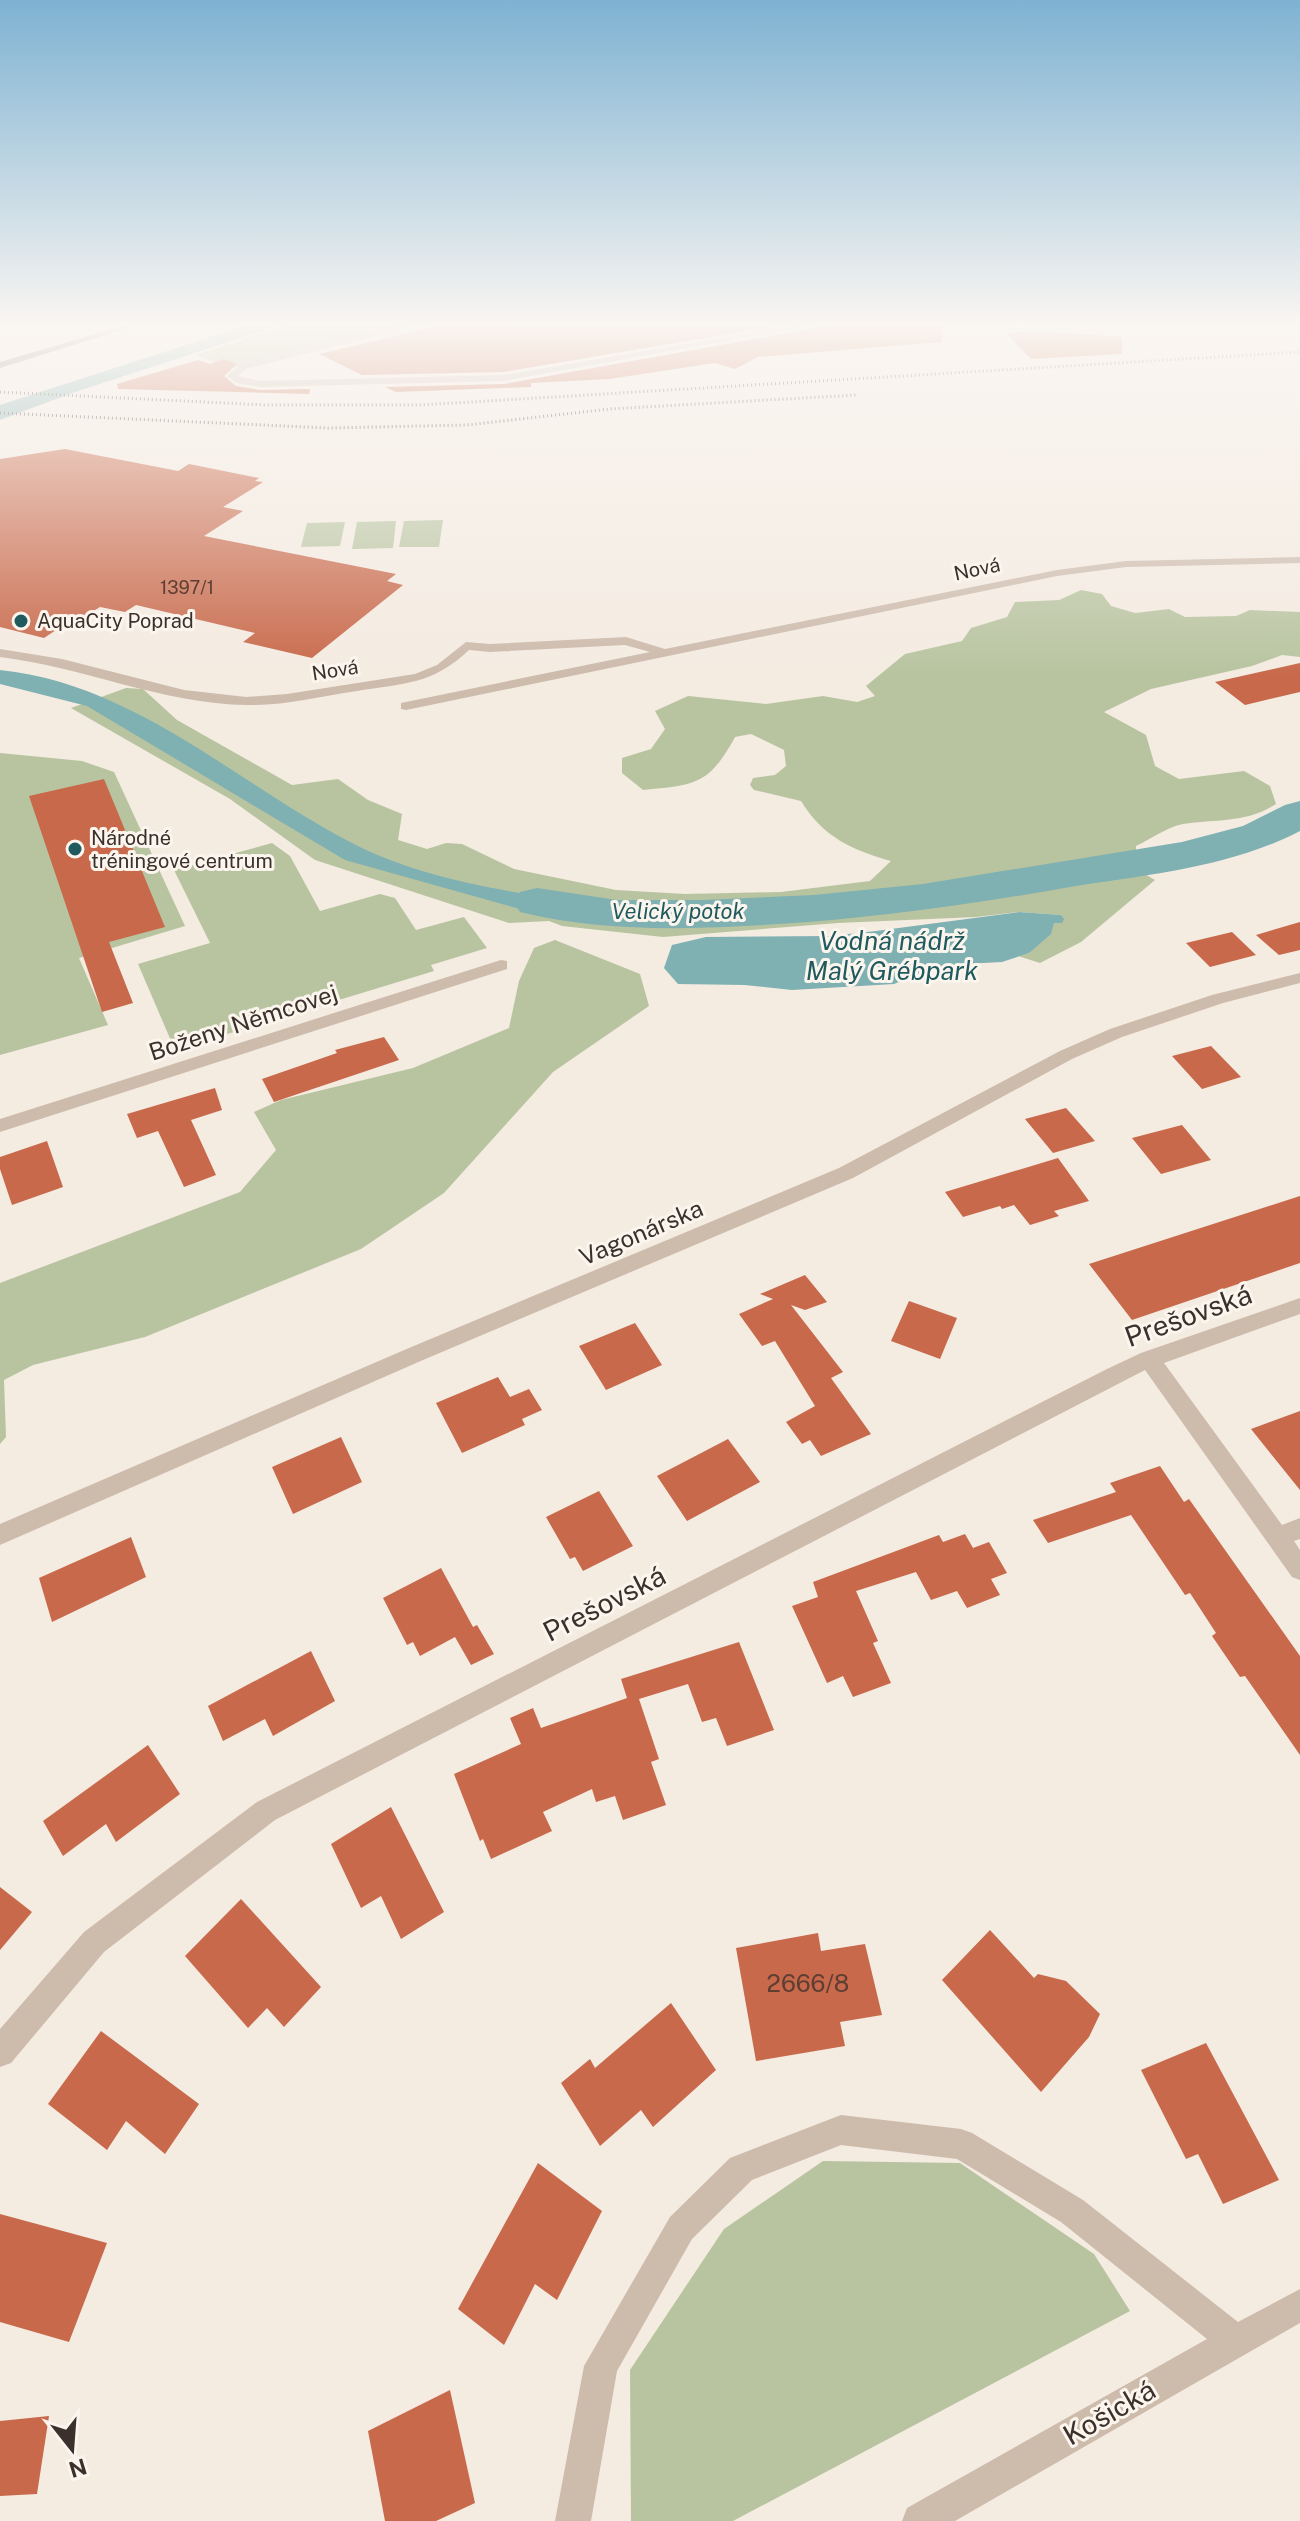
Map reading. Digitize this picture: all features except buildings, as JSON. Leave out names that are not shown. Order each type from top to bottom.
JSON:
[{"type":"street","name":"Nová","points":[[406,706],[1057,573],[1126,564],[1300,560]]},
{"type":"street","name":"Nová","points":[[0,653],[27,656],[204,696],[246,701],[412,678],[440,669],[466,646],[490,648],[626,641],[668,654]]},
{"type":"street","name":"Boženy Němcovej","points":[[0,1126],[501,965]]},
{"type":"street","name":"Vagonárska","points":[[0,1535],[416,1354],[846,1173],[1066,1055],[1116,1033],[1218,999],[1300,978]]},
{"type":"street","name":"Prešovská","points":[[0,2052],[94,1942],[266,1811],[1149,1359],[1300,1306]]},
{"type":"street","points":[[1149,1359],[1300,1569]]},
{"type":"street","points":[[1277,1537],[1300,1528]]},
{"type":"street","points":[[573,2521],[601,2366],[681,2228],[741,2169],[841,2130],[961,2144],[1072,2211],[1235,2341]]},
{"type":"street","name":"Košická","points":[[920,2521],[1300,2305]]},
{"type":"green space","points":[[443,520],[439,547],[399,547],[404,521]]},
{"type":"green space","points":[[396,521],[393,548],[352,549],[357,522]]},
{"type":"green space","points":[[345,522],[340,546],[301,547],[307,523]]},
{"type":"green space","points":[[1081,590],[1102,594],[1111,606],[1135,613],[1169,609],[1185,617],[1236,616],[1250,610],[1300,612],[1300,657],[1282,655],[1252,666],[1151,689],[1104,712],[1146,735],[1155,766],[1179,779],[1244,771],[1270,786],[1276,804],[1243,817],[1183,824],[1136,846],[1136,869],[1155,880],[1081,942],[1040,963],[1018,956],[1029,953],[1061,915],[1019,912],[663,937],[562,926],[549,921],[509,923],[315,860],[230,799],[71,708],[126,688],[143,689],[177,720],[292,785],[338,779],[368,800],[402,814],[398,840],[427,849],[446,843],[462,844],[514,869],[616,890],[685,894],[781,892],[870,881],[891,861],[864,852],[829,833],[801,801],[754,790],[750,785],[753,778],[775,775],[786,766],[784,750],[751,734],[735,737],[717,765],[699,780],[643,790],[622,773],[622,758],[651,749],[665,729],[655,711],[688,696],[766,704],[823,696],[857,702],[875,696],[866,686],[905,654],[962,641],[971,628],[1007,617],[1015,602],[1059,600]]},
{"type":"green space","name":"Národné tréningové centrum","points":[[0,753],[82,761],[114,772],[185,926],[79,958],[108,1025],[0,1055]]},
{"type":"green space","points":[[272,843],[290,856],[320,911],[380,894],[395,898],[416,930],[464,917],[487,948],[431,965],[434,971],[175,1050],[138,964],[210,943],[174,870]]},
{"type":"green space","points":[[555,940],[640,974],[649,1006],[553,1072],[444,1193],[361,1249],[145,1337],[33,1365],[4,1380],[6,1437],[0,1444],[0,1283],[240,1192],[276,1150],[254,1112],[281,1100],[413,1068],[509,1028],[519,981],[534,948]]},
{"type":"green space","points":[[823,2161],[960,2163],[1094,2254],[1130,2311],[733,2521],[631,2521],[630,2370],[724,2229]]},
{"type":"water","points":[[0,670],[49,679],[96,694],[140,715],[309,819],[381,856],[446,878],[482,886],[552,898],[618,904],[615,918],[527,911],[345,860],[87,706],[0,684]]},
{"type":"water","name":"Vodná nádrž Malý Grébpark","points":[[1019,912],[1061,915],[1064,919],[1062,923],[1054,923],[1051,934],[1029,953],[1002,962],[964,964],[920,973],[894,984],[792,990],[745,985],[678,984],[664,968],[672,945],[706,937],[830,936]]},
{"type":"waterway","name":"Velický potok","points":[[537,902],[617,914],[704,914],[814,909],[923,898],[1184,855],[1259,835],[1300,814]]},
{"type":"place","name":"AquaCity Poprad","points":[[21,621]]},
{"type":"place","name":"Národné tréningové centrum","points":[[75,849]]}]
